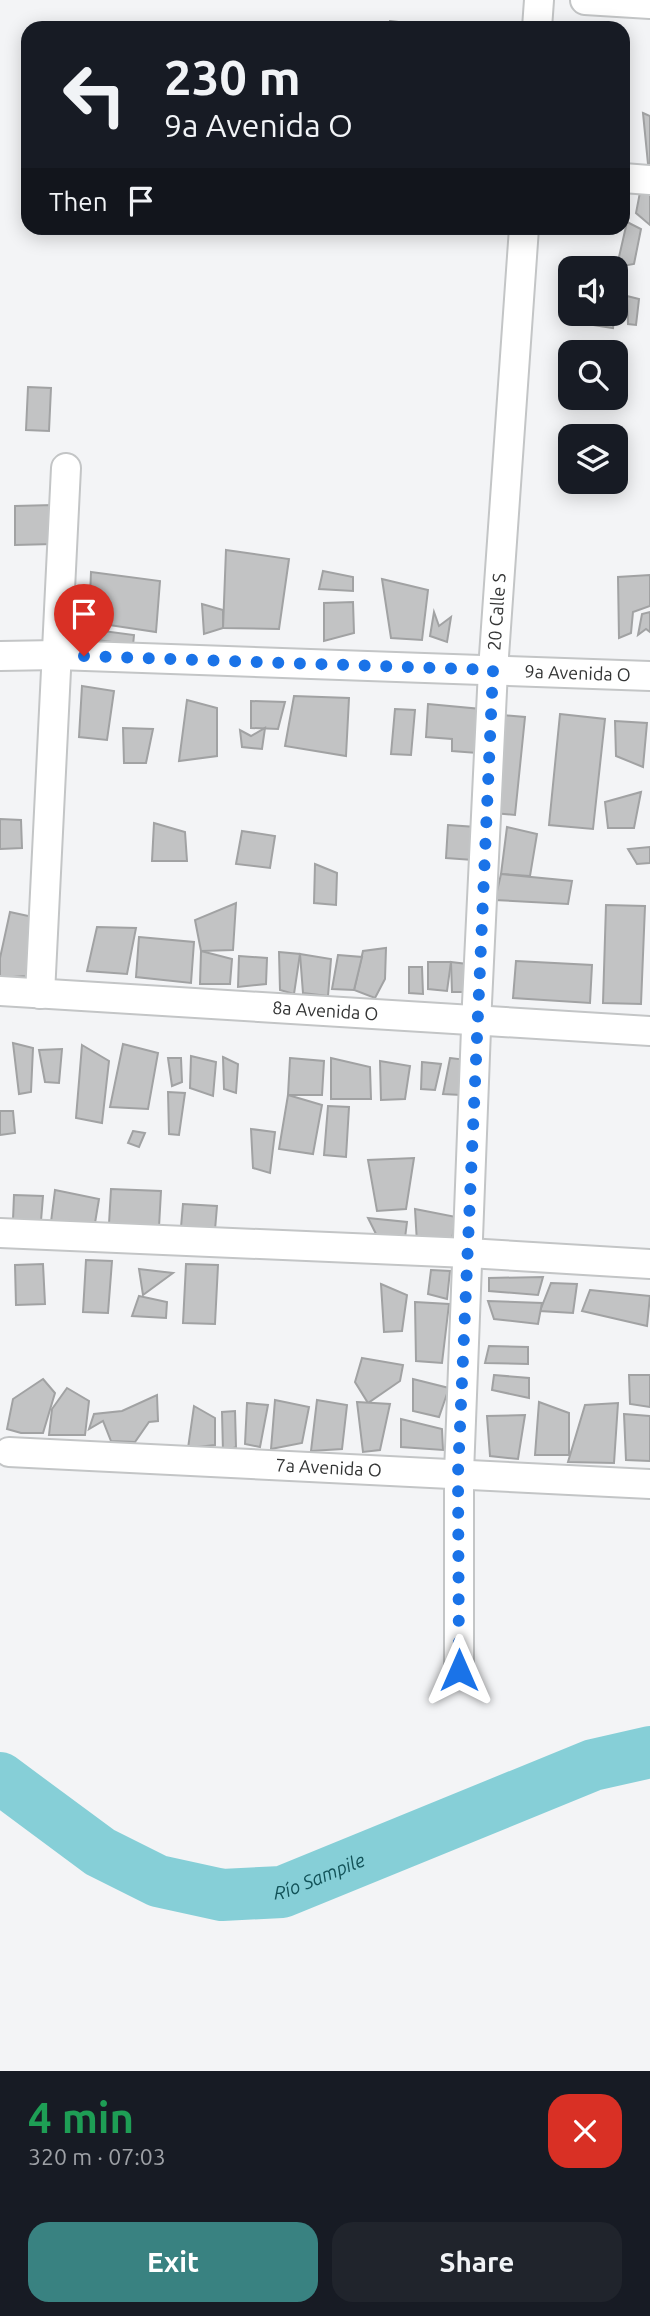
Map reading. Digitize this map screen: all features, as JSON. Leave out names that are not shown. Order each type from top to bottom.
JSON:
[{"type":"street","points":[[538,21],[540,0]]},
{"type":"street","points":[[585,0],[650,5]]},
{"type":"street","points":[[630,179],[650,180]]},
{"type":"street","name":"20 Calle S","points":[[459,1670],[458,1473],[476,1020],[493,670],[524,235]]},
{"type":"street","points":[[40,994],[66,468]]},
{"type":"street","name":"9a Avenida O","points":[[0,656],[650,676]]},
{"type":"street","name":"8a Avenida O","points":[[0,991],[650,1031]]},
{"type":"street","points":[[0,1233],[468,1253],[650,1264]]},
{"type":"street","name":"7a Avenida O","points":[[9,1452],[650,1484]]},
{"type":"building","points":[[643,113],[650,116],[650,164],[648,164]]},
{"type":"building","points":[[641,187],[650,188],[650,225],[636,213]]},
{"type":"building","points":[[630,224],[641,229],[634,264],[628,265],[628,256],[619,256],[624,235],[630,235]]},
{"type":"building","points":[[628,296],[639,299],[636,325],[628,324]]},
{"type":"building","points":[[28,387],[51,388],[49,431],[26,430]]},
{"type":"building","points":[[53,505],[53,544],[15,545],[15,506]]},
{"type":"building","points":[[226,550],[289,559],[279,629],[223,628]]},
{"type":"building","points":[[323,571],[353,577],[353,591],[319,589]]},
{"type":"building","points":[[91,572],[160,581],[156,632],[89,622]]},
{"type":"building","points":[[650,575],[650,606],[633,612],[631,633],[619,638],[618,577]]},
{"type":"building","points":[[382,579],[428,590],[422,640],[391,638]]},
{"type":"building","points":[[353,602],[354,633],[324,641],[324,603]]},
{"type":"building","points":[[202,604],[223,610],[223,628],[204,634]]},
{"type":"building","points":[[434,612],[439,626],[451,617],[447,642],[430,636]]},
{"type":"building","points":[[650,612],[650,632],[646,629],[638,635],[642,614]]},
{"type":"building","points":[[88,629],[134,635],[133,645],[90,639]]},
{"type":"building","points":[[82,686],[114,691],[107,740],[79,737]]},
{"type":"building","points":[[294,696],[349,698],[346,756],[285,746]]},
{"type":"building","points":[[187,700],[217,708],[217,756],[179,761]]},
{"type":"building","points":[[251,701],[285,702],[278,729],[251,728]]},
{"type":"building","points":[[428,704],[481,709],[477,753],[452,751],[452,739],[426,737]]},
{"type":"building","points":[[395,709],[415,710],[411,755],[391,754]]},
{"type":"building","points":[[560,714],[605,719],[593,829],[549,825]]},
{"type":"building","points":[[503,715],[525,717],[515,815],[493,813]]},
{"type":"building","points":[[615,721],[647,723],[643,767],[616,756]]},
{"type":"building","points":[[123,728],[153,729],[146,763],[124,763]]},
{"type":"building","points":[[265,728],[262,749],[242,747],[240,730],[251,736]]},
{"type":"building","points":[[641,792],[634,828],[608,828],[605,802]]},
{"type":"building","points":[[0,819],[21,820],[22,848],[0,849]]},
{"type":"building","points":[[154,823],[185,832],[187,861],[152,861]]},
{"type":"building","points":[[448,825],[476,827],[473,860],[446,858]]},
{"type":"building","points":[[507,827],[537,834],[530,876],[501,874]]},
{"type":"building","points":[[242,831],[275,836],[270,868],[236,864]]},
{"type":"building","points":[[650,847],[650,863],[637,864],[628,849]]},
{"type":"building","points":[[315,864],[337,873],[336,905],[314,903]]},
{"type":"building","points":[[501,874],[572,881],[568,904],[495,900]]},
{"type":"building","points":[[236,903],[233,950],[201,951],[195,920]]},
{"type":"building","points":[[606,905],[645,906],[641,1004],[603,1003]]},
{"type":"building","points":[[10,912],[33,917],[26,976],[0,978],[0,958]]},
{"type":"building","points":[[97,927],[136,928],[127,974],[87,971]]},
{"type":"building","points":[[139,937],[194,942],[191,983],[136,977]]},
{"type":"building","points":[[386,948],[385,979],[375,998],[354,990],[363,951]]},
{"type":"building","points":[[201,951],[232,959],[230,984],[200,984]]},
{"type":"building","points":[[279,952],[300,954],[294,994],[280,990]]},
{"type":"building","points":[[300,954],[331,959],[328,996],[303,993]]},
{"type":"building","points":[[338,955],[362,957],[354,990],[332,989]]},
{"type":"building","points":[[239,956],[267,958],[266,984],[238,987]]},
{"type":"building","points":[[516,961],[592,965],[590,1003],[513,998]]},
{"type":"building","points":[[428,962],[451,962],[447,991],[428,989]]},
{"type":"building","points":[[451,962],[467,964],[466,992],[452,992]]},
{"type":"building","points":[[409,967],[422,967],[423,994],[409,993]]},
{"type":"building","points":[[13,1043],[33,1048],[31,1092],[19,1094]]},
{"type":"building","points":[[123,1044],[158,1053],[148,1109],[110,1107]]},
{"type":"building","points":[[82,1045],[109,1061],[102,1123],[76,1118]]},
{"type":"building","points":[[62,1049],[59,1083],[45,1082],[39,1050]]},
{"type":"building","points":[[191,1056],[216,1062],[213,1096],[190,1088]]},
{"type":"building","points":[[223,1057],[238,1064],[236,1093],[224,1089]]},
{"type":"building","points":[[168,1058],[181,1058],[182,1082],[172,1086]]},
{"type":"building","points":[[290,1058],[324,1061],[322,1095],[288,1095]]},
{"type":"building","points":[[331,1058],[370,1067],[371,1099],[331,1099]]},
{"type":"building","points":[[450,1058],[467,1060],[461,1095],[443,1094]]},
{"type":"building","points":[[380,1061],[410,1066],[405,1099],[381,1100]]},
{"type":"building","points":[[422,1062],[441,1064],[435,1090],[421,1089]]},
{"type":"building","points":[[168,1092],[185,1093],[179,1135],[169,1134]]},
{"type":"building","points":[[288,1095],[322,1105],[313,1154],[279,1149]]},
{"type":"building","points":[[328,1106],[349,1107],[346,1157],[324,1155]]},
{"type":"building","points":[[0,1111],[13,1111],[15,1133],[0,1135]]},
{"type":"building","points":[[251,1129],[275,1132],[270,1173],[253,1168]]},
{"type":"building","points":[[133,1131],[145,1133],[139,1147],[128,1143]]},
{"type":"building","points":[[414,1158],[406,1209],[377,1211],[368,1160]]},
{"type":"building","points":[[111,1189],[161,1191],[159,1227],[109,1224]]},
{"type":"building","points":[[55,1190],[99,1199],[94,1229],[51,1222]]},
{"type":"building","points":[[14,1195],[43,1196],[41,1221],[13,1220]]},
{"type":"building","points":[[183,1204],[217,1206],[215,1230],[181,1227]]},
{"type":"building","points":[[415,1209],[456,1217],[451,1245],[417,1243]]},
{"type":"building","points":[[368,1218],[407,1222],[405,1238],[377,1236]]},
{"type":"building","points":[[86,1260],[112,1261],[108,1313],[83,1312]]},
{"type":"building","points":[[43,1264],[45,1304],[16,1305],[15,1265]]},
{"type":"building","points":[[186,1264],[218,1265],[215,1324],[183,1323]]},
{"type":"building","points":[[139,1269],[173,1273],[143,1295]]},
{"type":"building","points":[[431,1270],[450,1271],[447,1299],[428,1294]]},
{"type":"building","points":[[543,1277],[538,1295],[489,1291],[489,1278]]},
{"type":"building","points":[[551,1283],[577,1284],[573,1313],[540,1311]]},
{"type":"building","points":[[381,1284],[407,1295],[402,1331],[384,1332]]},
{"type":"building","points":[[590,1290],[650,1296],[647,1326],[582,1311]]},
{"type":"building","points":[[139,1296],[167,1302],[166,1318],[132,1316]]},
{"type":"building","points":[[488,1301],[542,1303],[538,1324],[494,1319]]},
{"type":"building","points":[[415,1302],[449,1304],[442,1363],[416,1361]]},
{"type":"building","points":[[489,1346],[528,1347],[528,1364],[485,1363]]},
{"type":"building","points":[[362,1358],[403,1365],[400,1381],[368,1403],[355,1382]]},
{"type":"building","points":[[494,1375],[529,1378],[529,1398],[492,1390]]},
{"type":"building","points":[[629,1375],[650,1375],[650,1407],[630,1404]]},
{"type":"building","points":[[43,1379],[55,1393],[43,1433],[21,1433],[7,1429],[13,1399]]},
{"type":"building","points":[[413,1379],[449,1388],[439,1417],[413,1411]]},
{"type":"building","points":[[67,1388],[89,1401],[85,1435],[49,1435],[52,1409]]},
{"type":"building","points":[[157,1395],[158,1421],[149,1422],[135,1442],[111,1441],[103,1421],[89,1429],[94,1414],[122,1411]]},
{"type":"building","points":[[275,1400],[309,1407],[302,1443],[271,1449]]},
{"type":"building","points":[[317,1400],[347,1405],[342,1449],[311,1451]]},
{"type":"building","points":[[357,1402],[390,1404],[380,1450],[363,1452]]},
{"type":"building","points":[[539,1402],[569,1413],[569,1455],[535,1455]]},
{"type":"building","points":[[247,1403],[268,1405],[260,1447],[245,1444]]},
{"type":"building","points":[[618,1403],[614,1463],[568,1462],[585,1405]]},
{"type":"building","points":[[194,1406],[215,1418],[215,1445],[188,1448]]},
{"type":"building","points":[[235,1411],[236,1447],[223,1452],[222,1412]]},
{"type":"building","points":[[624,1414],[650,1416],[650,1461],[626,1460]]},
{"type":"building","points":[[525,1415],[518,1459],[490,1456],[487,1416]]},
{"type":"building","points":[[401,1419],[442,1429],[443,1450],[401,1447]]},
{"type":"waterway","name":"Río Sampile","points":[[0,1778],[100,1852],[158,1881],[222,1895],[282,1892],[593,1765],[650,1752]]},
{"type":"route","points":[[84,656],[493,670],[458,1473],[459,1670]]}]
